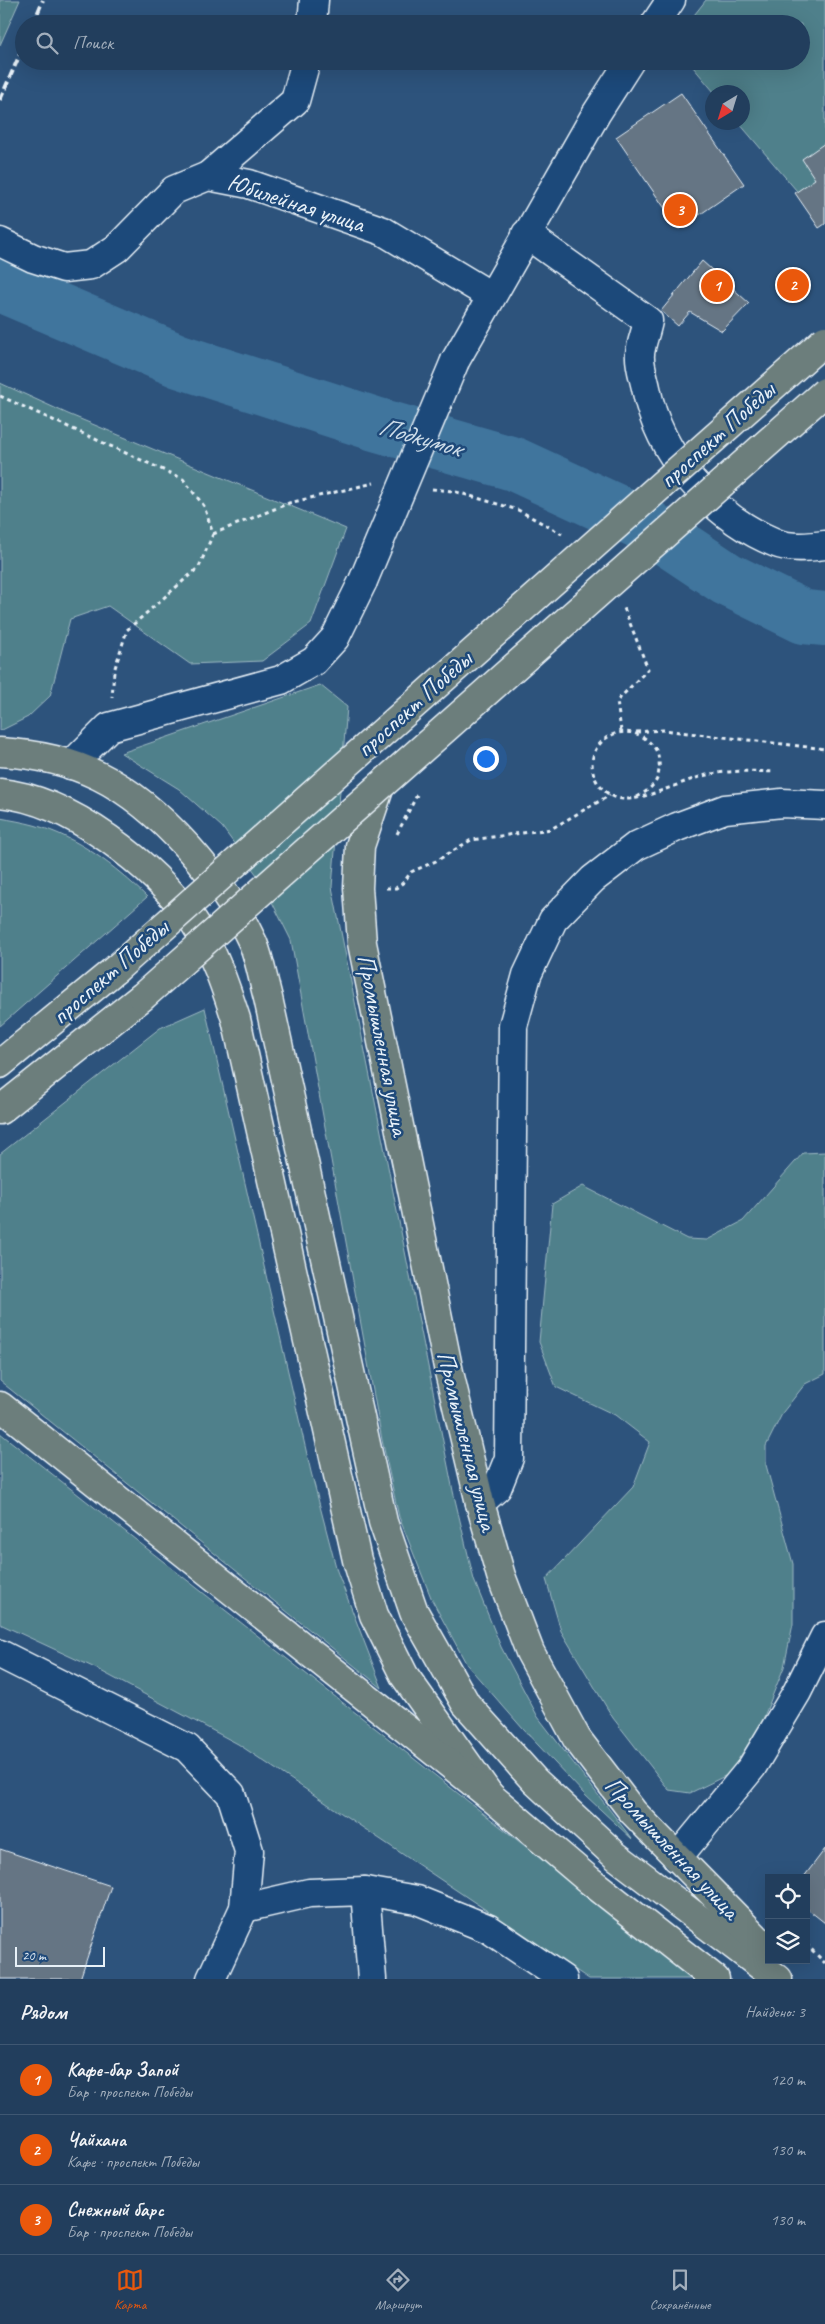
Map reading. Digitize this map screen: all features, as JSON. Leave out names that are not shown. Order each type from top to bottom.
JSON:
[{"type":"main road","name":"проспект Победы","points":[[0,1064],[116,969],[825,340]]},
{"type":"main road","name":"проспект Победы","points":[[0,1110],[142,997],[825,392]]},
{"type":"main road","points":[[0,752],[40,755],[70,765],[99,776],[142,805],[192,852],[231,901],[254,945],[268,998],[383,1522],[414,1612],[466,1704],[534,1781],[616,1856],[778,1979]]},
{"type":"main road","name":"Промышленная улица","points":[[378,789],[360,846],[358,888],[362,944],[449,1372],[480,1503],[501,1576],[530,1652],[577,1739],[633,1812],[765,1947]]},
{"type":"main road","points":[[0,793],[42,802],[81,820],[118,847],[156,879],[177,901],[194,923],[210,949],[222,976],[236,1019],[355,1550],[374,1615],[404,1675],[490,1796]]},
{"type":"main road","points":[[0,1406],[490,1796],[589,1880],[715,1979]]},
{"type":"main road","points":[[782,1964],[796,1979]]},
{"type":"street","points":[[313,15],[314,0]]},
{"type":"street","points":[[661,15],[671,0]]},
{"type":"street","points":[[208,176],[294,101],[303,70]]},
{"type":"street","points":[[70,765],[109,726],[281,680],[314,662],[335,638],[363,581],[455,362],[526,234],[596,114],[624,70]]},
{"type":"street","name":"Юбилейная улица","points":[[0,242],[33,258],[64,268],[91,265],[117,248],[174,190],[208,176],[249,184],[383,231],[491,296]]},
{"type":"street","points":[[526,234],[648,321],[640,356],[648,400],[660,432],[688,476],[715,505],[747,527],[777,544],[811,547],[825,545]]},
{"type":"street","points":[[480,1503],[497,1488],[509,1458],[513,1026],[527,975],[553,920],[593,879],[636,846],[677,827],[725,809],[782,803],[825,805]]},
{"type":"street","points":[[677,1858],[752,1767],[797,1692],[825,1636]]},
{"type":"street","points":[[0,1654],[187,1748],[231,1794],[249,1851],[244,1908],[211,1979]]},
{"type":"street","points":[[244,1908],[309,1893],[365,1891],[417,1900],[489,1929],[563,1979]]},
{"type":"street","points":[[365,1891],[372,1979]]},
{"type":"path","points":[[0,396],[183,479],[204,506],[213,534],[199,567],[127,630],[114,671],[109,726]]},
{"type":"path","points":[[213,534],[289,503],[371,483],[380,484]]},
{"type":"path","points":[[426,488],[453,491],[518,510],[570,539]]},
{"type":"path","points":[[621,600],[648,669],[617,701],[621,731]]},
{"type":"path","points":[[635,732],[648,739],[656,750],[660,764],[657,778],[650,790],[637,797],[623,799],[610,795],[599,786],[593,773],[592,759],[598,746],[608,736],[621,731],[663,730],[825,750]]},
{"type":"path","points":[[383,888],[396,888],[404,882],[411,872],[436,861],[471,840],[551,829],[610,795]]},
{"type":"path","points":[[810,1948],[825,1963]]},
{"type":"green space","points":[[0,0],[20,0],[0,45]]},
{"type":"green space","points":[[706,0],[825,0],[825,224],[745,130],[750,130],[750,85],[708,85],[696,70],[810,70],[810,15],[694,15]]},
{"type":"green space","points":[[0,383],[68,414],[346,529],[311,624],[262,661],[190,664],[108,606],[70,619],[50,696],[28,717],[0,731]]},
{"type":"green space","points":[[320,685],[347,707],[332,887],[453,1491],[474,1580],[501,1647],[538,1717],[632,1839],[585,1795],[523,1729],[467,1665],[432,1600],[399,1517],[382,1440],[291,940],[262,882],[222,827],[179,789],[121,753]]},
{"type":"green space","points":[[0,818],[50,830],[81,845],[122,874],[147,897],[0,1026]]},
{"type":"green space","points":[[205,1008],[311,1472],[337,1571],[382,1688],[0,1381],[0,1154],[160,1028]]},
{"type":"green space","points":[[825,1152],[825,1374],[805,1384],[783,1412],[766,1446],[766,1465],[793,1564],[793,1624],[784,1667],[761,1724],[729,1774],[690,1793],[669,1790],[613,1718],[561,1631],[546,1579],[633,1487],[650,1442],[615,1415],[556,1387],[539,1342],[552,1204],[583,1186],[687,1239],[707,1240],[743,1221],[803,1153]]},
{"type":"green space","points":[[0,1433],[694,1979],[589,1979],[238,1744],[95,1668],[0,1624]]},
{"type":"building","points":[[681,93],[744,184],[679,229],[616,137]]},
{"type":"building","points":[[825,143],[825,224],[819,228],[795,193],[815,179],[802,159]]},
{"type":"building","points":[[702,261],[749,303],[722,331],[690,312],[678,326],[661,311]]},
{"type":"building","points":[[0,1849],[111,1886],[80,1979],[0,1979]]},
{"type":"building","points":[[825,1849],[825,1923],[810,1911],[810,1874],[806,1874]]},
{"type":"waterway","name":"Подкумок","points":[[0,285],[179,361],[375,424],[514,464],[646,525],[727,579],[804,617],[825,619]]},
{"type":"railway","points":[[37,15],[43,0]]},
{"type":"railway","points":[[0,100],[15,66]]},
{"type":"place","name":"Снежный барс","points":[[680,210]]},
{"type":"place","name":"Чайхана","points":[[793,285]]},
{"type":"place","name":"Кафе-бар Запой","points":[[717,286]]}]
